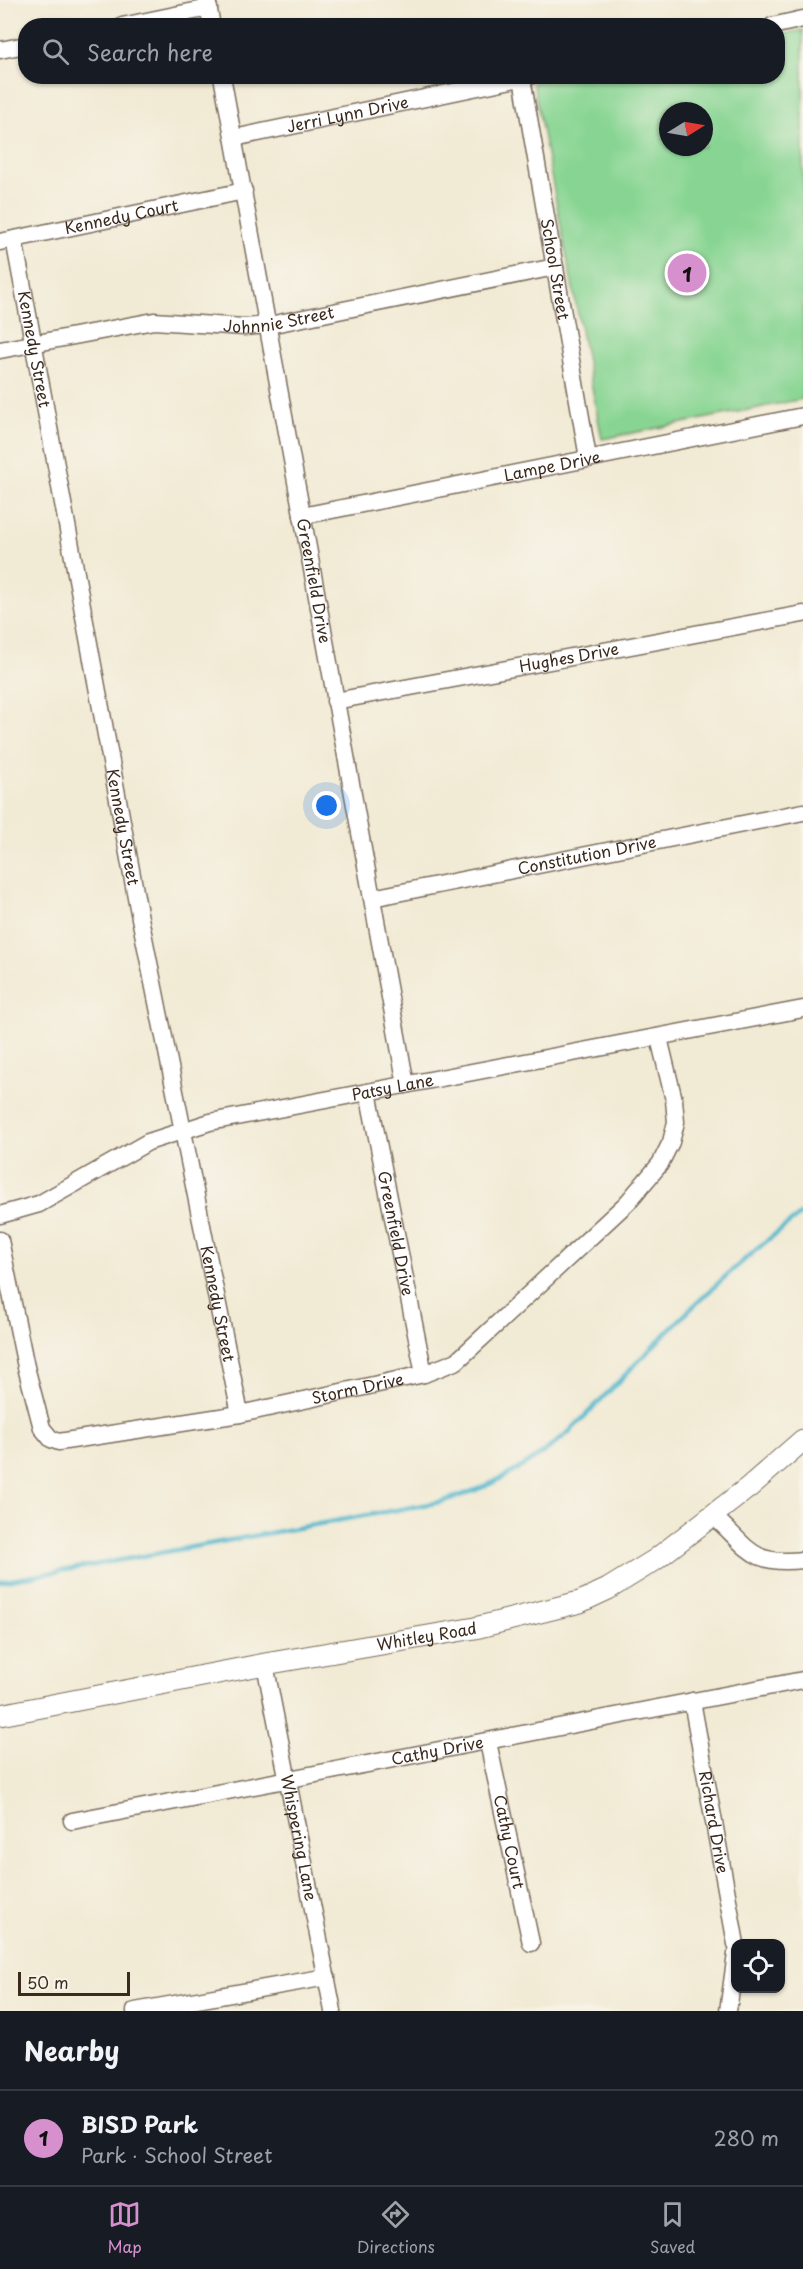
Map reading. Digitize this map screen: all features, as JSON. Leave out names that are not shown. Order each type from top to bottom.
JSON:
[{"type":"street","points":[[153,18],[208,4]]},
{"type":"street","points":[[785,23],[803,19]]},
{"type":"street","points":[[0,50],[18,47]]},
{"type":"street","name":"Greenfield Drive","points":[[224,84],[406,1085]]},
{"type":"street","name":"Jerri Lynn Drive","points":[[234,138],[492,84]]},
{"type":"street","name":"School Street","points":[[527,84],[555,267],[588,458]]},
{"type":"street","name":"Kennedy Court","points":[[7,241],[244,191]]},
{"type":"street","name":"Kennedy Street","points":[[7,241],[34,344],[139,913],[240,1414]]},
{"type":"street","name":"Johnnie Street","points":[[0,350],[154,321],[244,327],[269,325],[555,267]]},
{"type":"street","name":"Lampe Drive","points":[[302,516],[803,416]]},
{"type":"street","name":"Hughes Drive","points":[[335,701],[803,614]]},
{"type":"street","name":"Constitution Drive","points":[[372,898],[803,812]]},
{"type":"street","name":"Patsy Lane","points":[[0,1215],[39,1204],[148,1142],[210,1122],[803,1009]]},
{"type":"street","name":"Storm Drive","points":[[0,1240],[26,1367],[42,1428],[51,1439],[59,1442],[240,1414],[424,1374],[457,1361],[627,1203],[660,1164],[671,1142],[676,1122],[674,1100],[659,1038]]},
{"type":"street","name":"Greenfield Drive","points":[[368,1092],[424,1374]]},
{"type":"street","name":"Whitley Road","points":[[0,1716],[265,1664],[475,1628],[580,1602],[608,1590],[655,1560],[713,1516],[803,1440]]},
{"type":"street","points":[[713,1516],[751,1554],[779,1563],[803,1560]]},
{"type":"street","name":"Whispering Lane","points":[[265,1664],[333,2011]]},
{"type":"street","name":"Cathy Drive","points":[[72,1821],[803,1680]]},
{"type":"street","name":"Richard Drive","points":[[692,1701],[735,1939]]},
{"type":"street","name":"Cathy Court","points":[[488,1742],[531,1943]]},
{"type":"street","points":[[138,2011],[327,1977]]},
{"type":"street","points":[[728,2011],[731,1987]]},
{"type":"green space","points":[[803,30],[803,399],[602,439],[533,84],[785,84],[785,34]]},
{"type":"waterway","points":[[0,1582],[440,1502],[493,1483],[539,1455],[569,1432],[711,1290],[771,1237],[803,1213]]},
{"type":"place","name":"BISD Park","points":[[687,273]]}]
